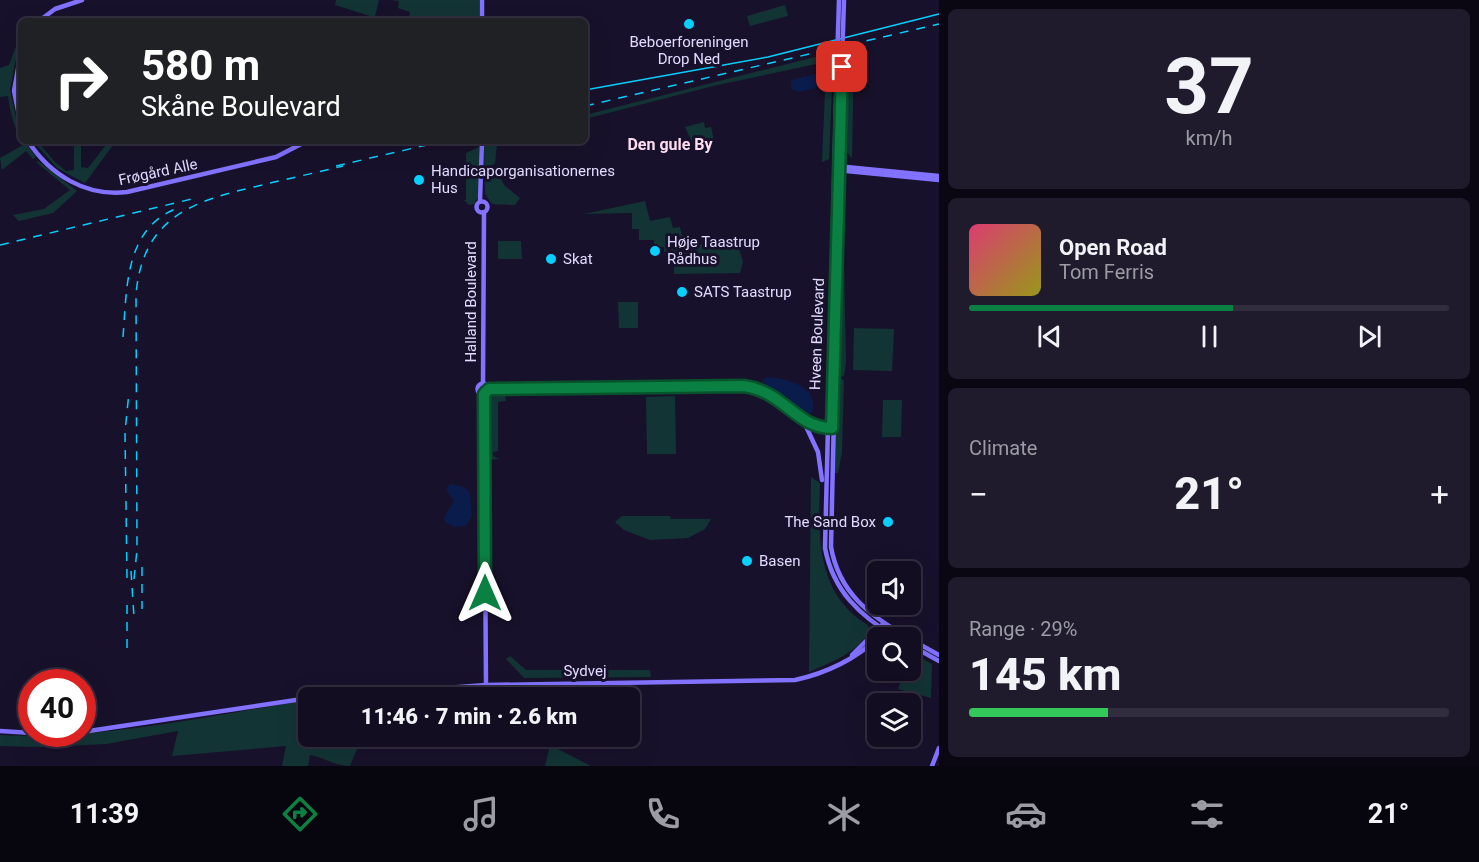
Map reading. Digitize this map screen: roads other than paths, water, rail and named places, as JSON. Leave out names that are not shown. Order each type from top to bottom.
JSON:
[{"type":"street","points":[[43,18],[55,9],[82,0]]},
{"type":"street","points":[[481,0],[481,18]]},
{"type":"street","name":"Hveen Boulevard","points":[[838,0],[839,63],[829,428],[829,526],[832,554],[848,590],[862,607],[884,627]]},
{"type":"street","name":"Hveen Boulevard","points":[[839,63],[844,0]]},
{"type":"street","points":[[18,69],[14,91],[18,110]]},
{"type":"street","name":"Frøgård Alle","points":[[31,144],[50,167],[72,183],[96,191],[116,193],[276,157],[301,144]]},
{"type":"street","points":[[482,144],[482,201],[487,207],[482,212],[476,207],[482,201]]},
{"type":"street","points":[[836,168],[939,178]]},
{"type":"street","name":"Halland Boulevard","points":[[482,212],[483,383],[478,389],[484,394]]},
{"type":"street","points":[[483,383],[489,389]]},
{"type":"street","points":[[486,684],[484,394],[489,389],[740,386],[774,395],[803,420],[829,428]]},
{"type":"street","points":[[803,420],[819,457],[824,510]]},
{"type":"street","name":"Hveen Boulevard","points":[[829,428],[824,510],[825,548],[833,575],[853,606],[884,627]]},
{"type":"street","name":"Sydvej","points":[[842,663],[867,642]]},
{"type":"street","name":"Hveen Boulevard","points":[[921,644],[939,655]]},
{"type":"street","name":"Sydvej","points":[[446,687],[486,684],[781,681],[809,677],[858,655],[867,647]]},
{"type":"street","points":[[921,651],[939,661]]},
{"type":"street","name":"Sydvej","points":[[213,712],[298,698]]},
{"type":"street","name":"Sydvej","points":[[96,730],[298,700]]},
{"type":"street","points":[[0,731],[18,732]]},
{"type":"street","points":[[932,766],[939,748]]},
{"type":"street","points":[[932,766],[939,753]]},
{"type":"water","points":[[816,74],[818,76],[816,88],[799,92],[791,89],[791,80]]},
{"type":"water","points":[[768,377],[792,382],[807,390],[813,404],[812,413],[806,414],[789,398],[763,383],[763,379]]},
{"type":"water","points":[[450,484],[464,487],[470,493],[472,516],[466,526],[454,527],[445,522],[444,517],[454,501],[446,489]]},
{"type":"tram line","points":[[588,89],[768,57],[939,14]]},
{"type":"railway","points":[[588,105],[939,24]]},
{"type":"railway","points":[[336,166],[431,144]]},
{"type":"railway","points":[[134,579],[137,550],[136,294],[141,268],[149,247],[161,230],[175,217],[212,198],[343,166]]},
{"type":"railway","points":[[0,245],[196,198]]},
{"type":"railway","points":[[123,337],[128,280],[138,245],[147,230],[160,217],[178,208]]},
{"type":"railway","points":[[127,578],[125,432],[129,392]]},
{"type":"railway","points":[[142,567],[142,609]]},
{"type":"railway","points":[[131,571],[134,617]]},
{"type":"railway","points":[[127,605],[127,651]]},
{"type":"place","name":"Beboerforeningen Drop Ned","points":[[689,24]]},
{"type":"place","name":"Handicaporganisationernes Hus","points":[[419,180]]},
{"type":"place","name":"Høje Taastrup Rådhus","points":[[655,251]]},
{"type":"place","name":"Skat","points":[[551,259]]},
{"type":"place","name":"SATS Taastrup","points":[[682,292]]},
{"type":"place","name":"The Sand Box","points":[[888,522]]},
{"type":"place","name":"Basen","points":[[747,561]]},
{"type":"district","name":"Den gule By","points":[[670,144]]}]
